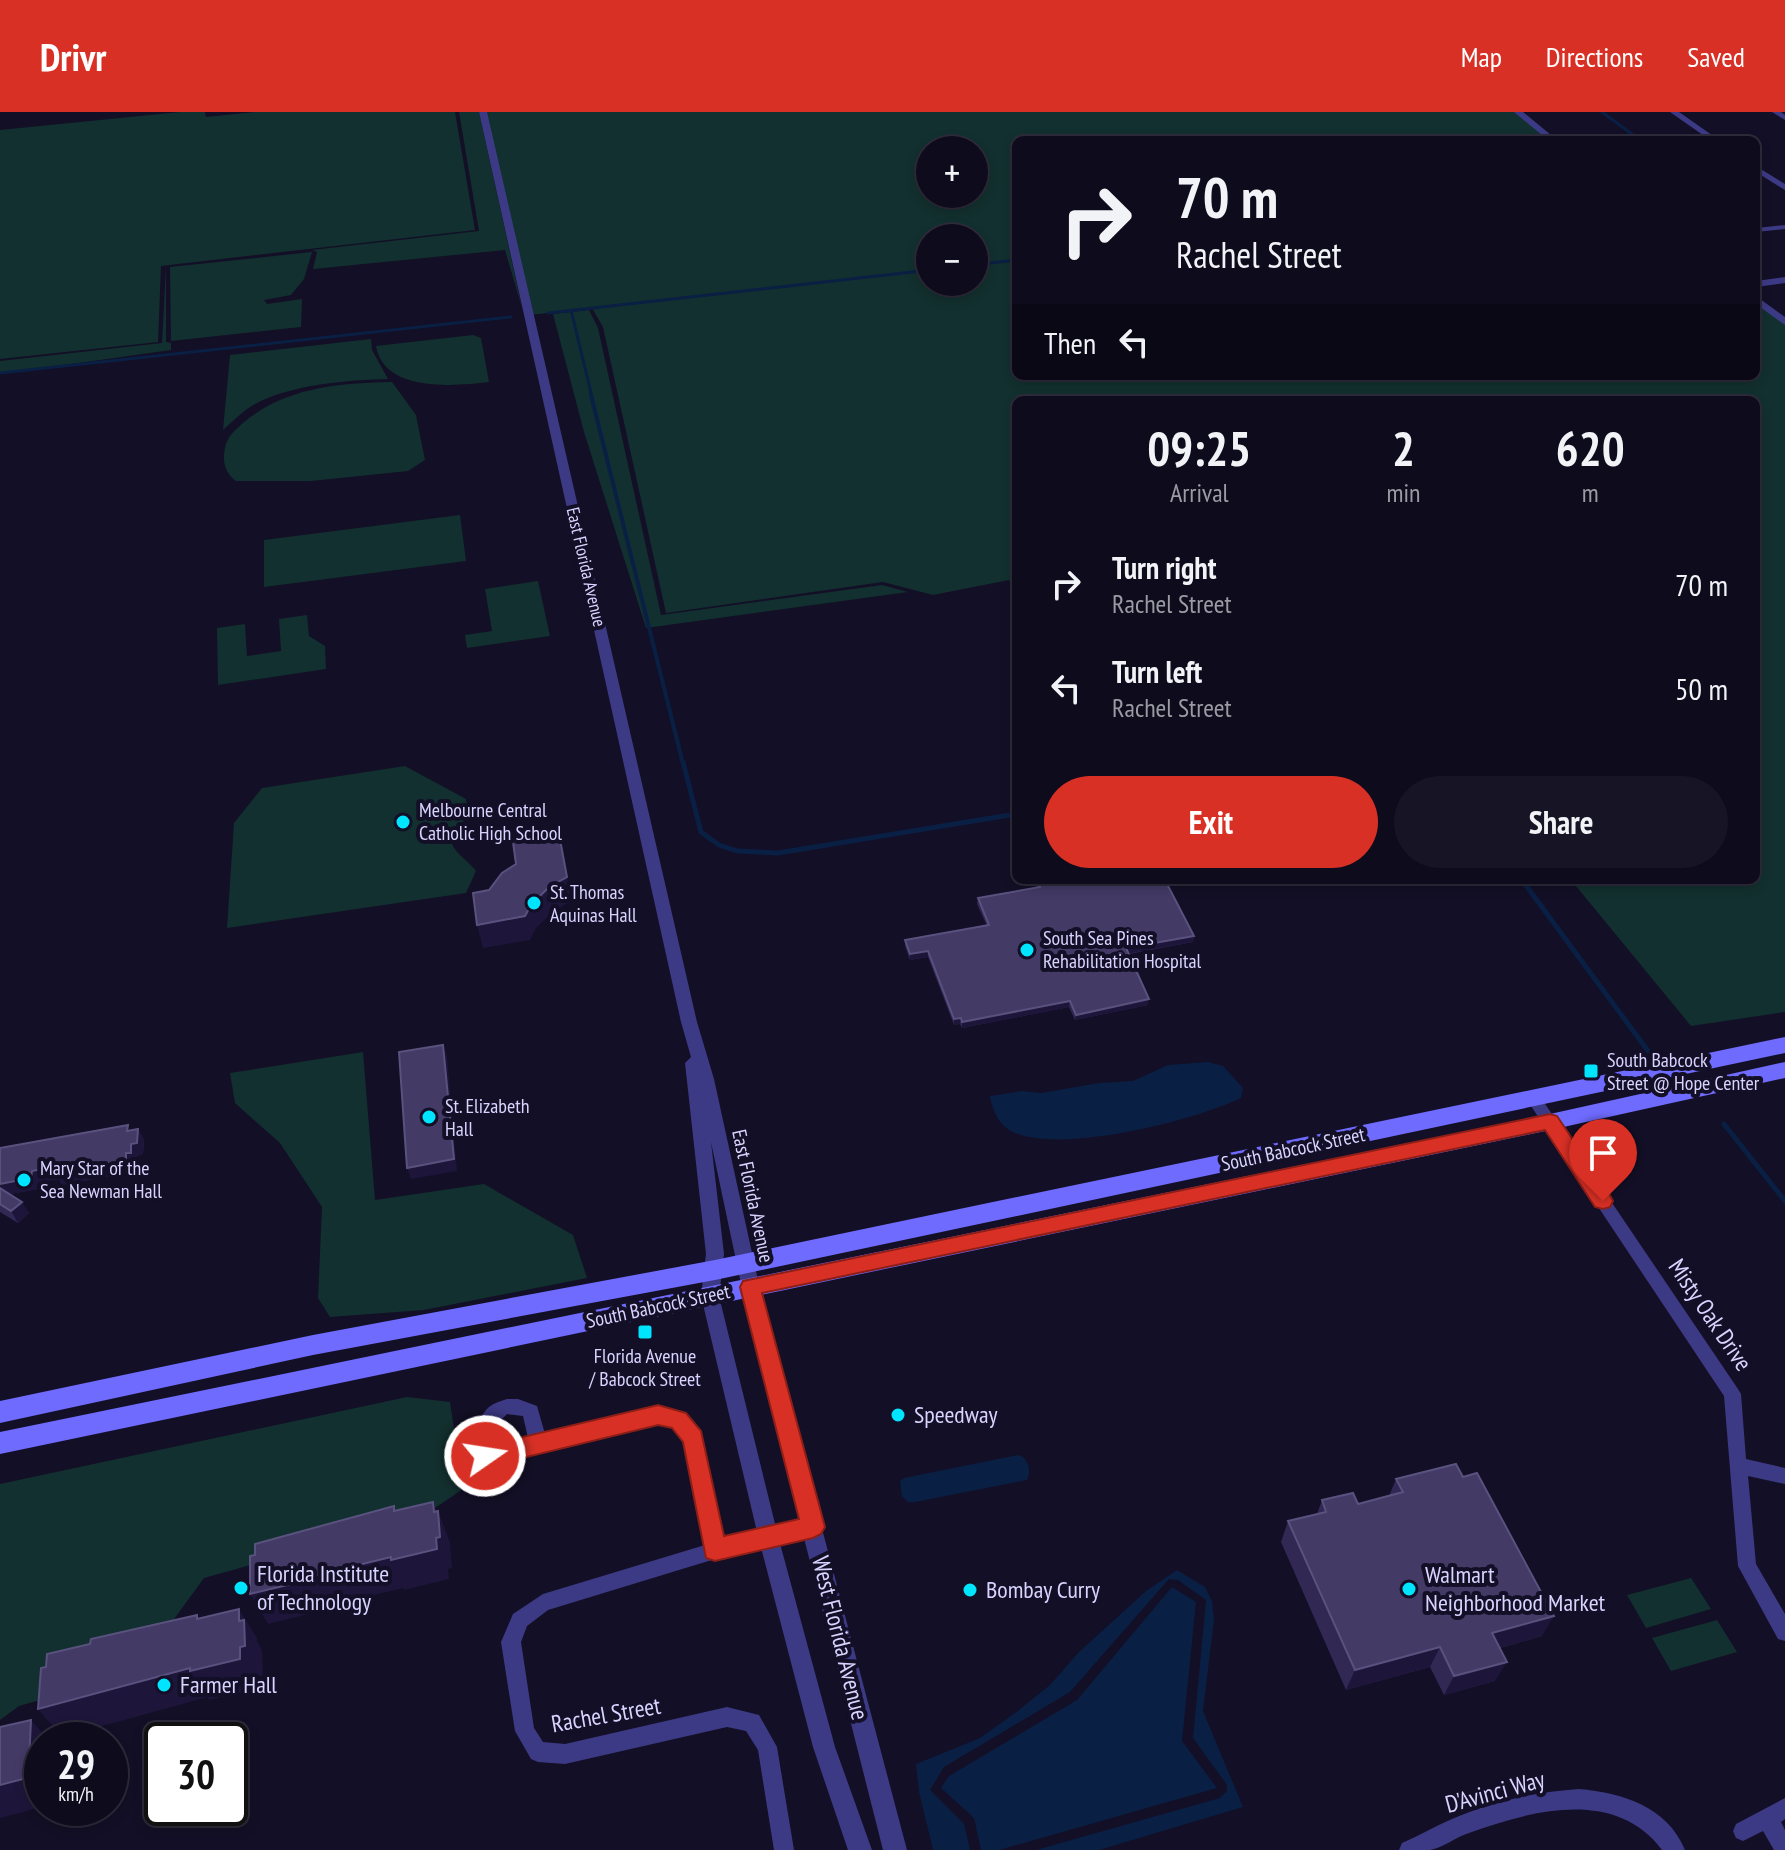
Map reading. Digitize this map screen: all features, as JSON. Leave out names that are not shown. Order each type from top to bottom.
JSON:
[{"type":"main road","name":"South Babcock Street","points":[[0,1443],[710,1296],[747,1275],[1785,1045]]},
{"type":"main road","name":"South Babcock Street","points":[[0,1412],[313,1345],[715,1270],[747,1275],[1550,1122],[1785,1070]]},
{"type":"street","name":"East Florida Avenue","points":[[483,112],[689,1022],[706,1079],[747,1275]]},
{"type":"street","points":[[1518,112],[1548,136]]},
{"type":"street","points":[[1674,112],[1709,136]]},
{"type":"street","points":[[1776,112],[1785,118]]},
{"type":"street","points":[[1760,171],[1785,188]]},
{"type":"street","points":[[1760,230],[1785,227]]},
{"type":"street","points":[[1760,283],[1785,280]]},
{"type":"street","points":[[1760,302],[1785,322]]},
{"type":"street","name":"East Florida Avenue","points":[[689,1022],[715,1270],[710,1296]]},
{"type":"street","name":"Misty Oak Drive","points":[[1534,1099],[1732,1394],[1747,1566],[1785,1632]]},
{"type":"street","name":"West Florida Avenue","points":[[747,1275],[895,1850]]},
{"type":"street","name":"West Florida Avenue","points":[[710,1296],[768,1536],[824,1747],[860,1850]]},
{"type":"street","points":[[538,1444],[658,1415],[678,1420],[693,1438],[715,1550]]},
{"type":"street","points":[[1737,1465],[1785,1476]]},
{"type":"street","name":"Rachel Street","points":[[784,1850],[767,1747],[752,1722],[727,1717],[565,1754],[538,1752],[525,1731],[511,1642],[520,1620],[543,1603],[715,1550],[813,1527]]},
{"type":"street","name":"D'Avinci Way","points":[[1409,1850],[1467,1823],[1524,1807],[1572,1800],[1610,1801],[1632,1807],[1660,1828],[1675,1850]]},
{"type":"street","points":[[1743,1831],[1776,1814],[1785,1850]]},
{"type":"green space","points":[[205,112],[206,117],[255,112],[455,112],[475,230],[161,266],[158,342],[0,359],[0,130]]},
{"type":"green space","points":[[459,112],[479,112],[522,308],[505,250],[313,269],[317,252],[312,250],[479,231]]},
{"type":"green space","points":[[483,112],[1517,112],[1548,136],[1012,136],[1012,380],[1760,380],[1760,302],[1785,322],[1785,1012],[1691,1026],[1574,884],[1760,884],[1760,396],[1012,396],[1012,585],[1009,580],[933,595],[883,582],[666,613],[603,327],[592,308],[530,315]]},
{"type":"green space","points":[[312,252],[304,279],[291,295],[264,300],[267,304],[302,299],[301,327],[171,341],[170,267]]},
{"type":"green space","points":[[166,267],[166,342],[171,343],[171,350],[0,374],[0,361],[162,343]]},
{"type":"green space","points":[[589,310],[598,328],[661,615],[882,585],[908,592],[646,628],[584,432],[553,314]]},
{"type":"green space","points":[[473,335],[481,338],[489,382],[440,385],[406,379],[392,372],[382,361],[376,346]]},
{"type":"green space","points":[[371,339],[372,350],[388,379],[335,383],[278,394],[247,409],[223,430],[230,355]]},
{"type":"green space","points":[[392,382],[416,415],[425,460],[408,471],[311,481],[236,481],[227,470],[224,453],[229,437],[259,411],[295,394],[314,389]]},
{"type":"green space","points":[[460,515],[466,561],[264,587],[264,540]]},
{"type":"green space","points":[[538,581],[550,636],[467,648],[465,635],[492,631],[485,589]]},
{"type":"green space","points":[[307,615],[309,636],[325,646],[326,669],[218,685],[217,628],[245,624],[247,656],[281,651],[279,619]]},
{"type":"green space","points":[[405,766],[466,799],[469,815],[456,830],[451,842],[476,871],[466,893],[227,928],[234,823],[262,788]]},
{"type":"green space","points":[[363,1052],[375,1200],[484,1184],[573,1235],[587,1278],[424,1310],[330,1317],[318,1298],[322,1207],[280,1143],[235,1103],[230,1073]]},
{"type":"green space","points":[[407,1397],[450,1402],[463,1489],[395,1535],[352,1537],[204,1578],[161,1637],[58,1695],[19,1706],[0,1720],[0,1484]]},
{"type":"green space","points":[[1691,1578],[1711,1609],[1646,1628],[1627,1595]]},
{"type":"green space","points":[[1717,1620],[1737,1652],[1671,1671],[1652,1638]]},
{"type":"water","points":[[1208,1062],[1223,1066],[1243,1088],[1241,1098],[1193,1116],[1098,1137],[1040,1139],[1018,1134],[998,1119],[990,1096],[1133,1081],[1168,1065]]},
{"type":"water","points":[[1018,1455],[1028,1465],[1027,1480],[915,1502],[908,1502],[902,1496],[900,1481],[904,1478]]},
{"type":"water","points":[[1177,1570],[1205,1587],[1212,1601],[1214,1620],[1203,1711],[1243,1807],[1099,1850],[1036,1850],[1220,1798],[1227,1791],[1227,1785],[1193,1738],[1206,1600],[1178,1580],[1169,1579],[1070,1692],[944,1767],[930,1790],[964,1824],[970,1850],[933,1850],[919,1792],[916,1764],[980,1738],[1015,1713],[1050,1685],[1078,1653],[1146,1591]]},
{"type":"water","points":[[1172,1587],[1196,1602],[1182,1741],[1217,1788],[999,1850],[981,1850],[974,1818],[941,1788],[949,1776],[1077,1700]]},
{"type":"building","points":[[559,834],[567,877],[549,887],[525,916],[477,925],[473,893],[489,890],[502,873],[516,864],[513,842]]},
{"type":"building","name":"South Sea Pines Rehabilitation Hospital","points":[[1039,884],[1167,884],[1194,936],[1126,948],[1149,999],[1076,1015],[1070,1001],[962,1022],[961,1018],[954,1019],[928,951],[910,954],[905,940],[989,925],[978,898],[1040,887]]},
{"type":"building","name":"St. Elizabeth Hall","points":[[443,1045],[454,1159],[407,1168],[399,1052]]},
{"type":"building","points":[[128,1125],[127,1131],[138,1129],[137,1143],[131,1144],[131,1153],[126,1153],[126,1160],[56,1173],[57,1166],[32,1171],[31,1178],[0,1184],[0,1148]]},
{"type":"building","points":[[0,1188],[22,1202],[11,1211],[0,1204]]},
{"type":"building","name":"Walmart Neighborhood Market","points":[[1456,1464],[1463,1477],[1477,1473],[1554,1616],[1492,1633],[1507,1662],[1454,1676],[1440,1647],[1355,1670],[1288,1521],[1326,1512],[1322,1500],[1353,1493],[1358,1504],[1403,1492],[1396,1479]]},
{"type":"building","points":[[433,1502],[434,1512],[438,1511],[440,1537],[436,1538],[437,1549],[391,1560],[391,1557],[250,1594],[250,1556],[255,1555],[255,1544],[394,1506],[394,1511]]},
{"type":"building","points":[[239,1609],[239,1621],[244,1620],[245,1646],[240,1647],[240,1659],[190,1671],[190,1668],[38,1709],[41,1668],[46,1667],[47,1654],[90,1644],[91,1639],[197,1615],[197,1619]]},
{"type":"building","points":[[31,1720],[24,1722],[23,1779],[0,1785],[0,1727]]},
{"type":"waterway","points":[[1602,112],[1635,136]]},
{"type":"waterway","points":[[988,263],[1012,260]]},
{"type":"waterway","points":[[571,310],[916,272]]},
{"type":"waterway","points":[[548,313],[571,310]]},
{"type":"waterway","points":[[571,310],[592,397]]},
{"type":"waterway","points":[[0,373],[511,317]]},
{"type":"waterway","points":[[591,395],[683,764]]},
{"type":"waterway","points":[[683,762],[701,832],[719,845],[737,851],[778,853],[1012,815]]},
{"type":"waterway","points":[[1525,884],[1648,1051]]},
{"type":"waterway","points":[[1724,1124],[1785,1201]]},
{"type":"place","name":"Melbourne Central Catholic High School","points":[[403,822]]},
{"type":"place","name":"St. Thomas Aquinas Hall","points":[[534,903]]},
{"type":"place","name":"South Sea Pines Rehabilitation Hospital","points":[[1027,950]]},
{"type":"place","name":"South Babcock Street @ Hope Center","points":[[1591,1071]]},
{"type":"place","name":"St. Elizabeth Hall","points":[[429,1117]]},
{"type":"place","name":"Mary Star of the Sea Newman Hall","points":[[24,1180]]},
{"type":"place","name":"Florida Avenue / Babcock Street","points":[[645,1332]]},
{"type":"place","name":"Speedway","points":[[898,1415]]},
{"type":"place","name":"Florida Institute of Technology","points":[[241,1588]]},
{"type":"place","name":"Walmart Neighborhood Market","points":[[1409,1589]]},
{"type":"place","name":"Bombay Curry","points":[[970,1590]]},
{"type":"place","name":"Farmer Hall","points":[[164,1685]]},
{"type":"route","points":[[485,1456],[658,1415],[678,1420],[693,1438],[715,1550],[813,1527],[750,1287],[1550,1122],[1603,1201]]}]
